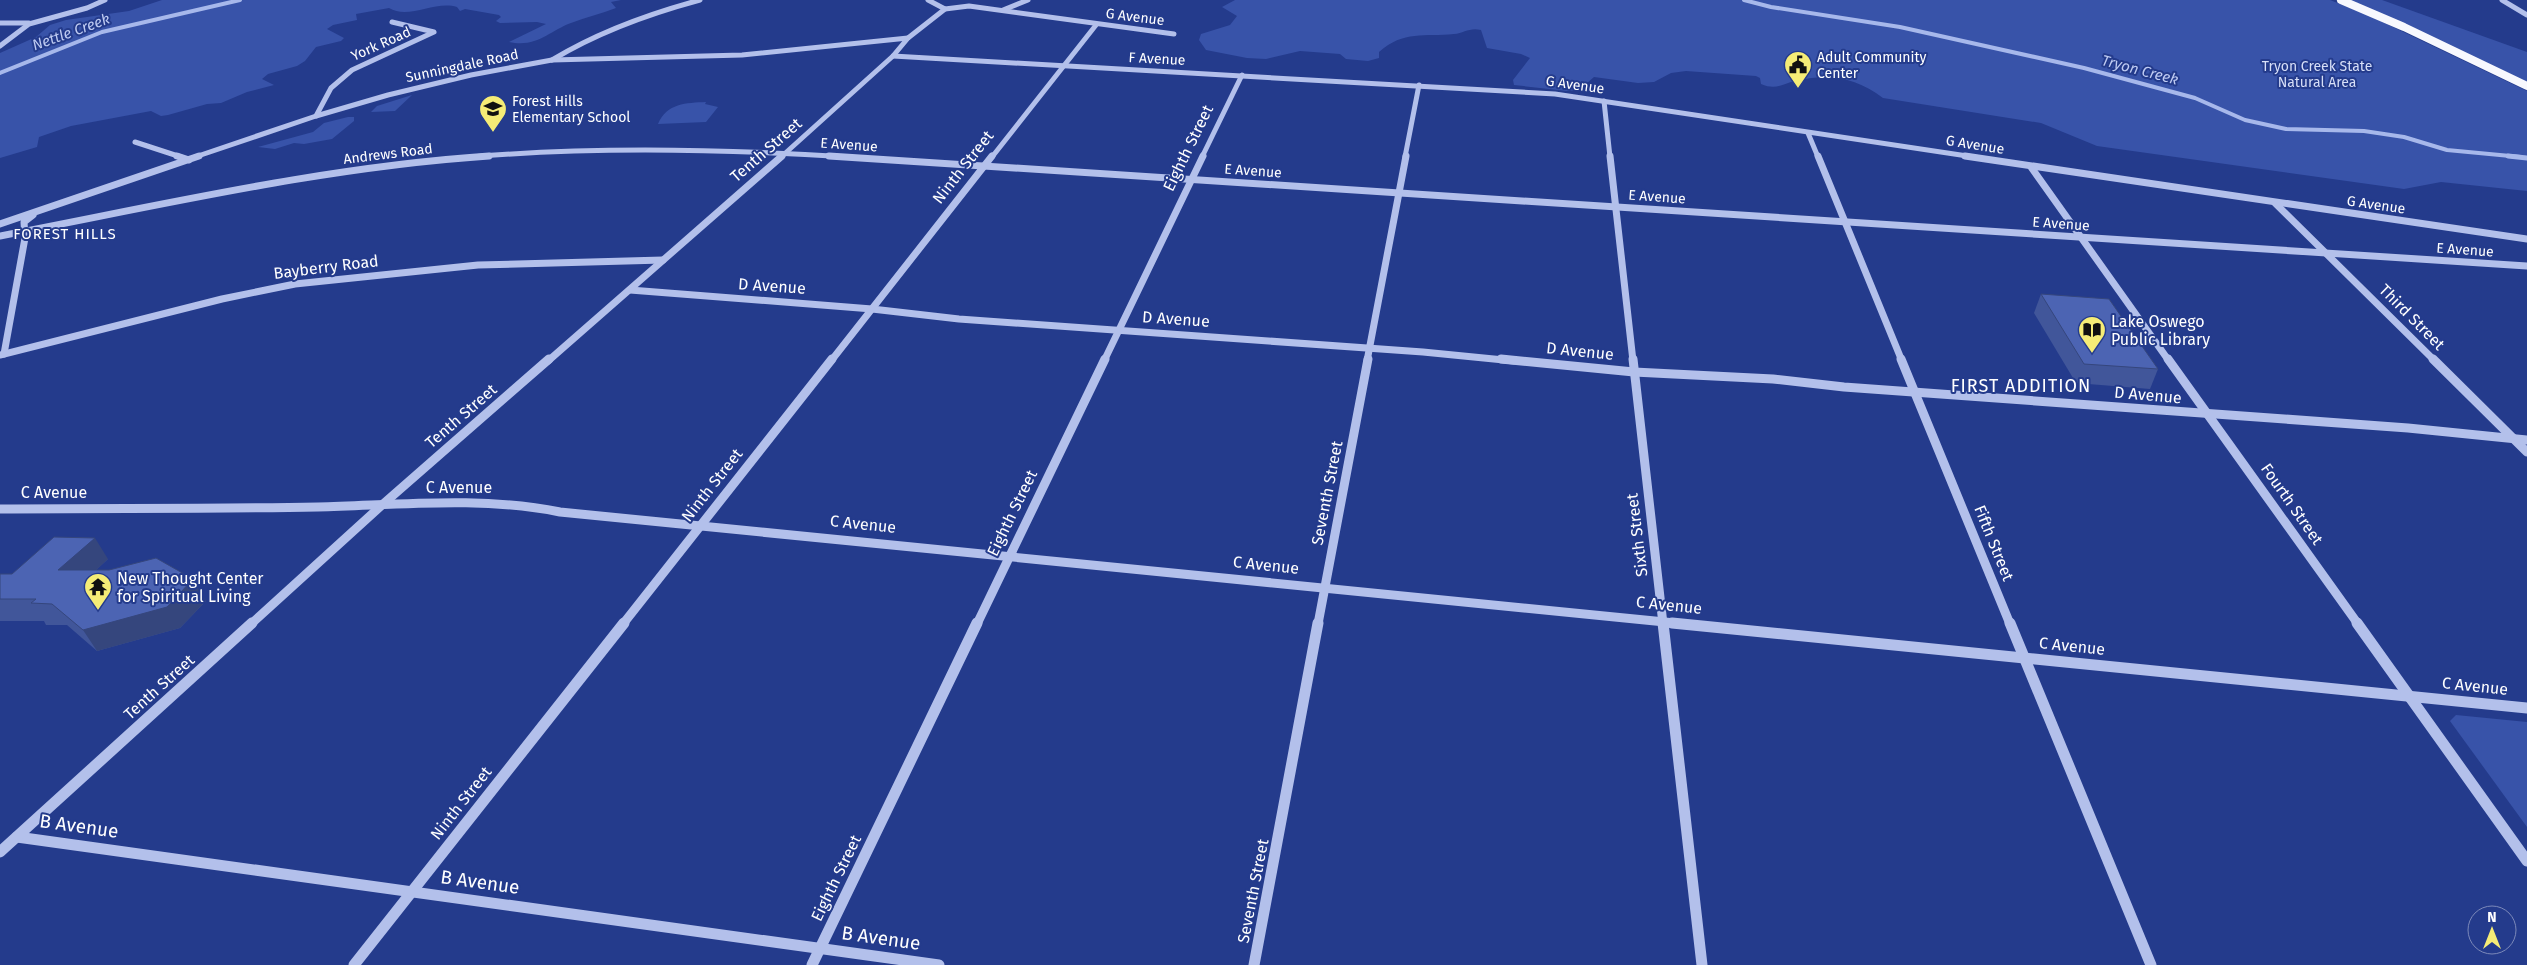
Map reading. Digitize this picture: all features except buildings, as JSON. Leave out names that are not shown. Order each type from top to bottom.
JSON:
[{"type":"main road","points":[[2341,0],[2395,22],[2527,86]]},
{"type":"street","points":[[0,23],[32,23],[86,8],[105,0]]},
{"type":"street","points":[[552,60],[596,35],[643,16],[700,0]]},
{"type":"street","points":[[928,0],[945,9]]},
{"type":"street","points":[[1003,10],[1028,0]]},
{"type":"street","points":[[2502,0],[2527,15]]},
{"type":"street","name":"G Avenue","points":[[945,9],[964,6],[1003,10],[1096,25],[1174,34]]},
{"type":"street","name":"Tenth Street","points":[[0,852],[382,505],[785,154],[893,56],[908,38],[945,9]]},
{"type":"street","name":"York Road","points":[[316,116],[331,86],[344,74],[356,66],[434,32],[392,22]]},
{"type":"street","points":[[0,46],[32,23]]},
{"type":"street","name":"Ninth Street","points":[[354,965],[1096,25]]},
{"type":"street","name":"Sunningdale Road","points":[[0,224],[316,116],[431,84],[552,60],[742,55],[908,38]]},
{"type":"street","name":"F Avenue","points":[[893,56],[1419,85]]},
{"type":"street","name":"Eighth Street","points":[[812,965],[1242,75]]},
{"type":"street","name":"G Avenue","points":[[1419,85],[1541,92],[2031,167],[2527,238]]},
{"type":"street","name":"Seventh Street","points":[[1254,965],[1419,85]]},
{"type":"street","name":"Sixth Street","points":[[1604,101],[1702,965]]},
{"type":"street","name":"Fifth Street","points":[[1808,132],[2152,965]]},
{"type":"street","points":[[135,142],[189,160]]},
{"type":"street","name":"Andrews Road","points":[[0,236],[283,182],[431,161],[582,150],[686,150],[785,154]]},
{"type":"street","name":"E Avenue","points":[[785,154],[2527,266]]},
{"type":"street","name":"Fourth Street","points":[[2031,167],[2527,861]]},
{"type":"street","name":"Third Street","points":[[2275,203],[2527,452]]},
{"type":"street","points":[[2,354],[25,231],[24,222],[38,211]]},
{"type":"street","name":"Bayberry Road","points":[[2,354],[222,299],[295,284],[478,264],[663,260]]},
{"type":"street","name":"D Avenue","points":[[630,290],[1119,331],[1370,348],[1634,372],[1773,379],[2209,415],[2408,428],[2527,440]]},
{"type":"street","name":"C Avenue","points":[[0,509],[382,505],[439,502],[508,504],[560,512],[702,524],[2527,708]]},
{"type":"street","name":"B Avenue","points":[[17,836],[939,965]]},
{"type":"green space","points":[[162,0],[621,0],[611,2],[616,8],[563,26],[542,38],[527,43],[509,42],[546,24],[537,22],[500,23],[496,21],[501,17],[499,15],[465,9],[460,11],[457,7],[449,6],[405,12],[389,8],[356,14],[357,20],[333,25],[327,29],[344,38],[341,41],[316,47],[305,61],[297,66],[268,74],[262,79],[274,85],[247,92],[221,103],[207,104],[168,115],[161,116],[151,111],[71,126],[39,137],[37,147],[0,158],[0,53],[36,37],[50,25],[66,20],[129,11]]},
{"type":"green space","name":"Tryon Creek State Natural Area","points":[[1235,0],[2330,0],[2370,16],[2527,91],[2527,191],[2441,182],[2404,189],[2097,146],[2041,123],[1883,98],[1852,81],[1830,77],[1794,81],[1770,87],[1761,84],[1760,78],[1756,76],[1686,71],[1671,73],[1654,82],[1638,83],[1594,77],[1579,90],[1567,91],[1514,85],[1513,80],[1530,58],[1521,54],[1487,48],[1481,30],[1477,29],[1454,34],[1406,37],[1388,45],[1379,52],[1379,58],[1368,61],[1346,59],[1340,54],[1300,51],[1266,59],[1247,58],[1206,50],[1199,40],[1201,34],[1230,25],[1237,16],[1222,7]]},
{"type":"green space","points":[[2348,0],[2382,0],[2527,52],[2527,83]]},
{"type":"green space","points":[[412,95],[395,111],[371,112],[377,106]]},
{"type":"green space","points":[[706,102],[705,104],[718,107],[706,122],[658,124],[666,112],[672,108],[684,104]]},
{"type":"green space","points":[[354,117],[354,121],[332,139],[304,144],[294,143],[275,149],[258,147],[313,132],[324,123]]},
{"type":"green space","points":[[2456,715],[2527,722],[2527,827],[2450,721]]},
{"type":"waterway","name":"Nettle Creek","points":[[0,73],[102,32],[240,0]]},
{"type":"waterway","name":"Tryon Creek","points":[[1744,0],[1771,7],[1900,27],[2084,68],[2195,98],[2245,120],[2286,129],[2364,131],[2404,137],[2447,150],[2521,157]]},
{"type":"waterway","name":"Tryon Creek","points":[[2508,156],[2527,158]]},
{"type":"place","name":"Adult Community Center","points":[[1798,89]]},
{"type":"place","name":"Forest Hills Elementary School","points":[[493,133]]},
{"type":"place","name":"Lake Oswego Public Library","points":[[2092,354]]},
{"type":"place","name":"New Thought Center for Spiritual Living","points":[[98,611]]},
{"type":"district","name":"FOREST HILLS","points":[[65,234]]},
{"type":"district","name":"FIRST ADDITION","points":[[2021,386]]}]
